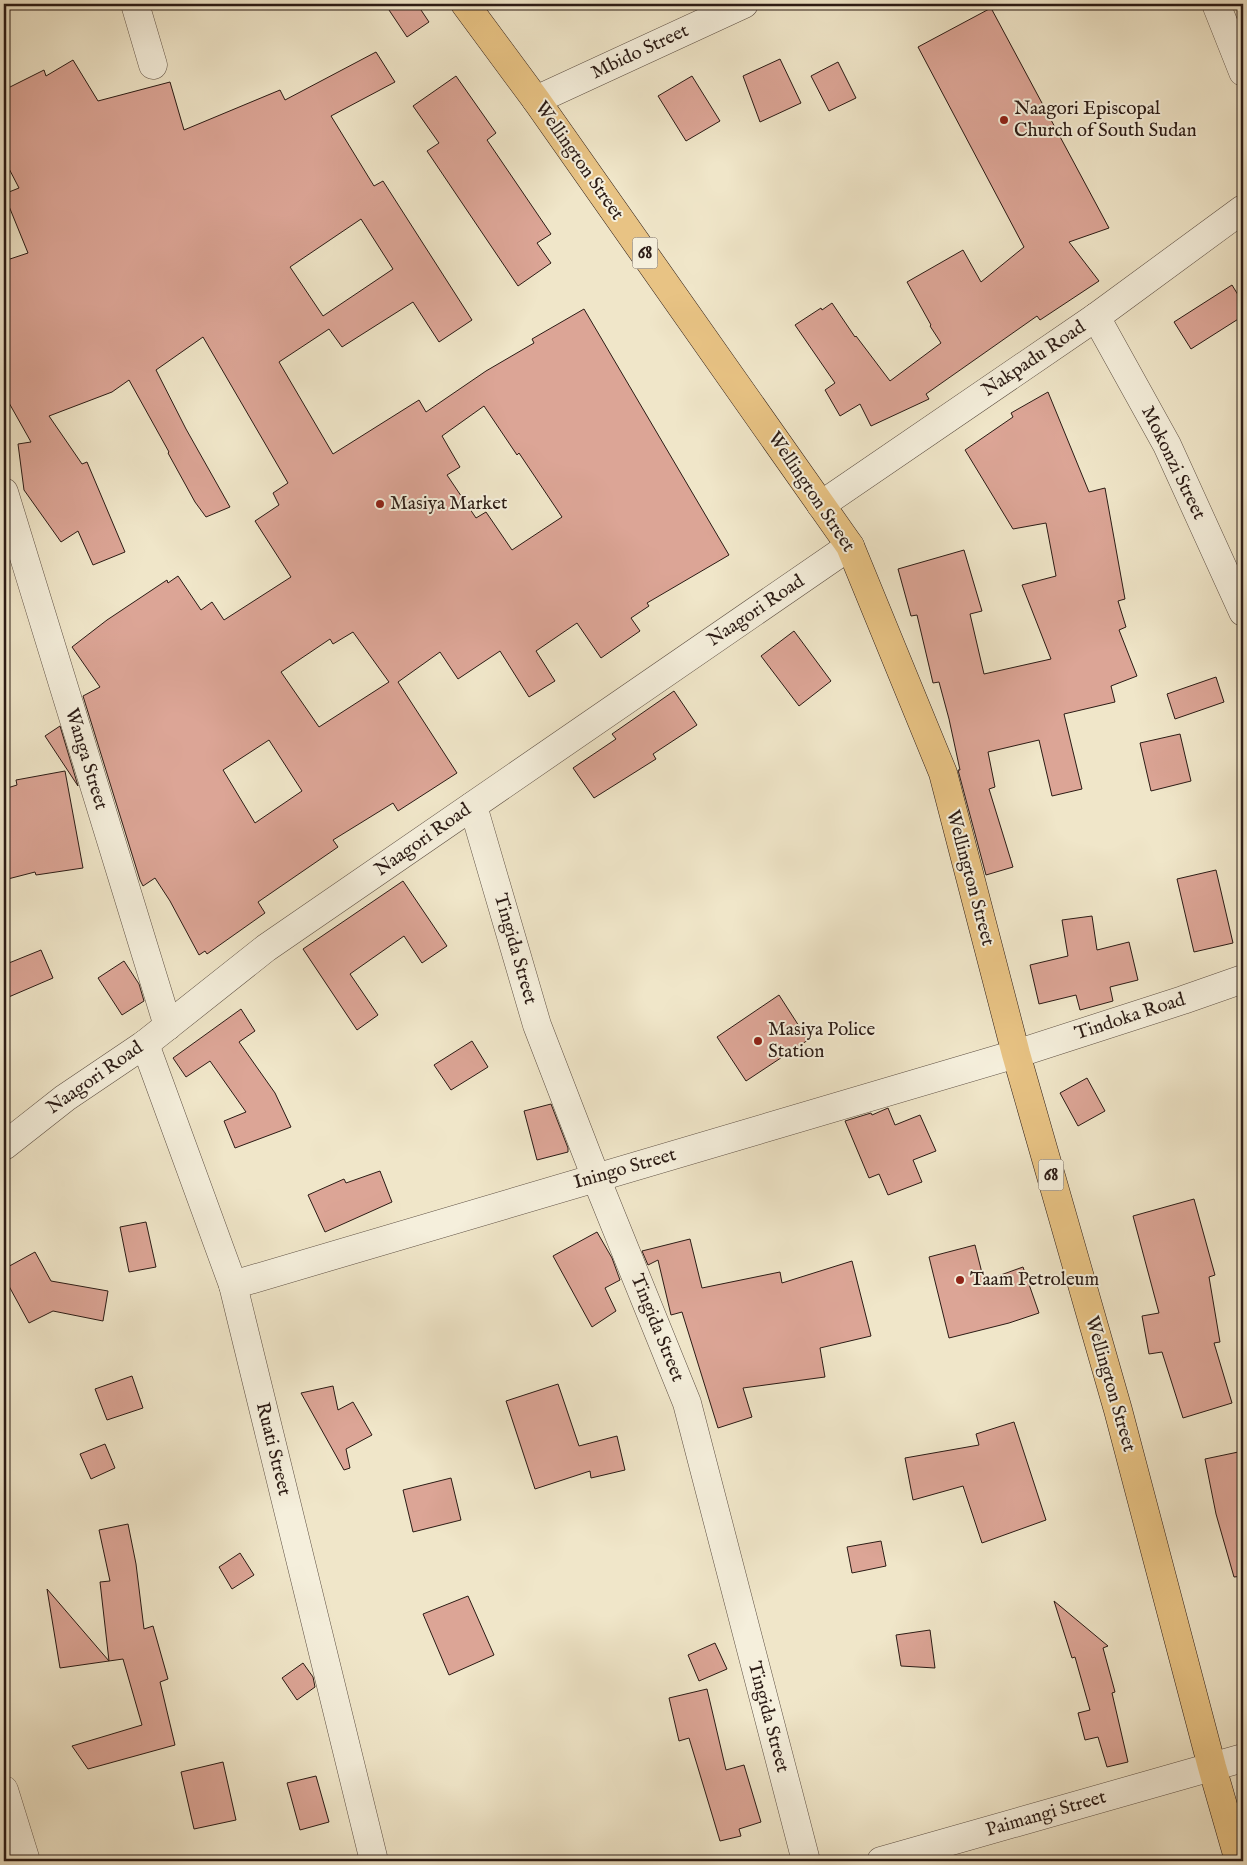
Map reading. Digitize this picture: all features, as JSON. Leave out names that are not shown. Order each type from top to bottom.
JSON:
[{"type":"main road","name":"Wellington Street","points":[[464,4],[536,100],[850,546],[943,773],[1016,1054],[1118,1410],[1212,1767],[1239,1861]]},
{"type":"street","points":[[135,4],[153,65]]},
{"type":"street","name":"Mbido Street","points":[[536,100],[744,4]]},
{"type":"street","points":[[1216,4],[1243,72]]},
{"type":"street","name":"Nakpadu Road","points":[[821,504],[1096,317],[1243,209]]},
{"type":"street","name":"Mokonzi Street","points":[[1096,317],[1167,445],[1243,612]]},
{"type":"street","name":"Wanga Street","points":[[4,492],[168,1026]]},
{"type":"street","name":"Naagori Road","points":[[4,1146],[65,1098],[145,1044],[266,948],[850,546]]},
{"type":"street","name":"Tingida Street","points":[[473,806],[537,1025],[596,1178],[687,1403],[806,1861]]},
{"type":"street","name":"Tindoka Road","points":[[1016,1054],[1243,979]]},
{"type":"street","name":"Ruati Street","points":[[145,1044],[233,1285],[374,1861]]},
{"type":"street","name":"Iningo Street","points":[[233,1285],[1016,1054]]},
{"type":"street","name":"Paimangi Street","points":[[881,1861],[1243,1758]]},
{"type":"street","points":[[4,1790],[26,1861]]},
{"type":"building","points":[[385,4],[417,4],[429,22],[407,37]]},
{"type":"building","points":[[991,8],[1109,228],[1069,242],[1099,281],[1040,320],[1037,316],[926,394],[929,399],[871,426],[860,404],[840,416],[825,390],[835,383],[795,325],[832,303],[855,337],[890,381],[941,343],[907,282],[963,250],[981,282],[1024,247],[918,47]]},
{"type":"building","name":"Masiya Market","points":[[376,52],[395,82],[331,116],[374,186],[383,181],[472,320],[439,342],[413,302],[342,347],[329,329],[279,362],[333,454],[419,400],[426,412],[486,371],[534,343],[532,339],[584,309],[729,555],[647,603],[649,606],[631,618],[640,631],[601,658],[577,623],[536,651],[555,681],[529,697],[500,651],[458,679],[440,652],[398,682],[457,773],[398,811],[393,803],[333,840],[338,847],[258,902],[265,913],[207,954],[205,951],[199,955],[170,901],[155,878],[143,886],[140,880],[83,696],[100,687],[72,647],[107,620],[167,580],[168,583],[178,576],[201,610],[212,602],[224,620],[291,577],[255,521],[279,505],[273,493],[288,483],[203,337],[156,370],[186,429],[230,507],[206,517],[195,502],[129,380],[112,392],[49,416],[82,464],[87,462],[125,552],[93,565],[78,531],[61,542],[24,490],[18,444],[31,442],[4,394],[4,261],[28,253],[4,194],[19,188],[4,159],[4,90],[44,70],[46,76],[73,60],[98,101],[170,82],[184,130],[280,90],[285,100]],"holes":[[[361,219],[393,269],[323,316],[290,267]],[[484,406],[517,455],[519,453],[562,517],[512,550],[486,512],[476,518],[447,475],[460,467],[442,436]],[[353,632],[389,682],[319,727],[281,672],[330,639],[333,644]],[[269,740],[302,791],[255,823],[223,770]]]},
{"type":"building","points":[[780,59],[801,103],[760,122],[743,76]]},
{"type":"building","points":[[838,62],[856,98],[829,111],[811,76]]},
{"type":"building","points":[[456,76],[496,133],[487,140],[551,234],[537,243],[551,263],[518,286],[427,151],[439,143],[413,106]]},
{"type":"building","points":[[692,76],[720,121],[686,141],[658,96]]},
{"type":"building","points":[[1232,285],[1243,303],[1243,316],[1191,349],[1174,322]]},
{"type":"building","points":[[1048,392],[1089,492],[1105,488],[1125,599],[1118,601],[1126,627],[1119,630],[1137,676],[1111,686],[1115,702],[1064,714],[1082,789],[1052,796],[1039,740],[988,752],[995,787],[989,789],[1013,867],[986,875],[958,770],[960,770],[939,682],[933,683],[917,615],[911,616],[898,569],[964,550],[982,611],[970,614],[984,674],[1051,659],[1022,585],[1056,576],[1046,523],[1013,529],[965,450],[1013,417],[1011,413]]},
{"type":"building","points":[[794,631],[831,681],[799,706],[761,656]]},
{"type":"building","points":[[1216,677],[1224,702],[1175,719],[1167,694]]},
{"type":"building","points":[[674,691],[697,725],[653,754],[656,759],[594,798],[573,768],[616,739],[612,734]]},
{"type":"building","points":[[60,726],[78,786],[45,736]]},
{"type":"building","points":[[1180,734],[1191,781],[1151,791],[1140,743]]},
{"type":"building","points":[[65,771],[83,868],[36,875],[35,872],[4,880],[4,789],[17,785],[16,780]]},
{"type":"building","points":[[1216,870],[1233,943],[1194,952],[1177,879]]},
{"type":"building","points":[[403,881],[447,946],[422,963],[404,936],[350,974],[378,1015],[357,1030],[303,949]]},
{"type":"building","points":[[1092,916],[1097,950],[1129,942],[1138,980],[1110,987],[1113,1001],[1080,1010],[1076,995],[1039,1004],[1030,965],[1068,956],[1062,920]]},
{"type":"building","points":[[41,950],[53,978],[4,999],[4,965]]},
{"type":"building","points":[[124,961],[139,984],[144,1001],[122,1015],[98,978]]},
{"type":"building","points":[[779,995],[808,1040],[746,1081],[717,1037]]},
{"type":"building","points":[[241,1009],[255,1031],[239,1042],[275,1093],[291,1127],[235,1148],[224,1121],[246,1112],[210,1061],[186,1077],[173,1058]]},
{"type":"building","points":[[472,1041],[488,1067],[451,1090],[434,1065]]},
{"type":"building","points":[[1087,1078],[1105,1111],[1078,1126],[1060,1093]]},
{"type":"building","points":[[551,1104],[568,1152],[537,1160],[524,1111]]},
{"type":"building","points":[[888,1108],[895,1125],[920,1115],[936,1151],[913,1160],[922,1182],[888,1195],[879,1174],[869,1178],[845,1121],[871,1113],[872,1115]]},
{"type":"building","points":[[380,1171],[392,1202],[325,1232],[308,1195],[344,1179],[346,1183]]},
{"type":"building","points":[[1194,1199],[1215,1275],[1209,1277],[1220,1342],[1214,1343],[1232,1403],[1183,1418],[1162,1352],[1149,1354],[1142,1316],[1159,1313],[1133,1216]]},
{"type":"building","points":[[146,1222],[156,1267],[129,1272],[120,1227]]},
{"type":"building","points":[[597,1232],[612,1258],[620,1280],[605,1288],[616,1311],[592,1327],[553,1256]]},
{"type":"building","points":[[690,1239],[702,1288],[780,1272],[782,1283],[852,1261],[871,1336],[820,1348],[825,1377],[743,1388],[752,1417],[718,1428],[682,1312],[671,1315],[658,1260],[648,1265],[642,1251]]},
{"type":"building","points":[[975,1245],[984,1281],[1023,1267],[1039,1313],[1009,1323],[949,1338],[929,1257]]},
{"type":"building","points":[[35,1252],[51,1281],[108,1291],[103,1321],[53,1311],[29,1323],[4,1277],[4,1269]]},
{"type":"building","points":[[132,1376],[143,1408],[107,1420],[95,1389]]},
{"type":"building","points":[[558,1384],[579,1446],[617,1436],[625,1470],[591,1478],[590,1471],[535,1489],[506,1401]]},
{"type":"building","points":[[333,1386],[338,1410],[353,1402],[372,1435],[346,1449],[350,1468],[344,1470],[301,1393]]},
{"type":"building","points":[[1014,1422],[1046,1520],[982,1543],[963,1486],[913,1500],[905,1458],[979,1445],[976,1434]]},
{"type":"building","points":[[105,1444],[115,1468],[91,1479],[80,1454]]},
{"type":"building","points":[[1243,1451],[1243,1576],[1234,1577],[1216,1514],[1205,1459]]},
{"type":"building","points":[[451,1478],[461,1520],[413,1532],[403,1490]]},
{"type":"building","points":[[128,1524],[136,1564],[144,1629],[153,1626],[168,1679],[160,1682],[175,1745],[88,1769],[72,1746],[142,1725],[123,1659],[109,1661],[100,1582],[110,1581],[99,1530]]},
{"type":"building","points":[[881,1541],[886,1566],[852,1573],[847,1547]]},
{"type":"building","points":[[240,1553],[254,1575],[232,1589],[219,1567]]},
{"type":"building","points":[[47,1589],[109,1661],[60,1668]]},
{"type":"building","points":[[468,1596],[494,1655],[449,1675],[423,1614]]},
{"type":"building","points":[[1054,1601],[1108,1646],[1103,1648],[1115,1692],[1112,1693],[1128,1762],[1107,1767],[1098,1737],[1085,1740],[1078,1713],[1090,1710],[1075,1657],[1072,1658]]},
{"type":"building","points":[[930,1630],[935,1668],[901,1666],[896,1635]]},
{"type":"building","points":[[715,1643],[727,1669],[699,1681],[688,1655]]},
{"type":"building","points":[[303,1663],[313,1677],[315,1687],[297,1700],[282,1678]]},
{"type":"building","points":[[707,1689],[726,1770],[744,1765],[761,1822],[739,1829],[741,1836],[720,1841],[689,1738],[679,1741],[669,1698]]},
{"type":"building","points":[[223,1762],[236,1820],[194,1829],[181,1772]]},
{"type":"building","points":[[316,1776],[329,1822],[300,1830],[287,1783]]},
{"type":"place","name":"Naagori Episcopal Church of South Sudan","points":[[1004,120]]},
{"type":"place","name":"Masiya Market","points":[[380,504]]},
{"type":"place","name":"Masiya Police Station","points":[[758,1041]]},
{"type":"place","name":"Taam Petroleum","points":[[960,1280]]}]
